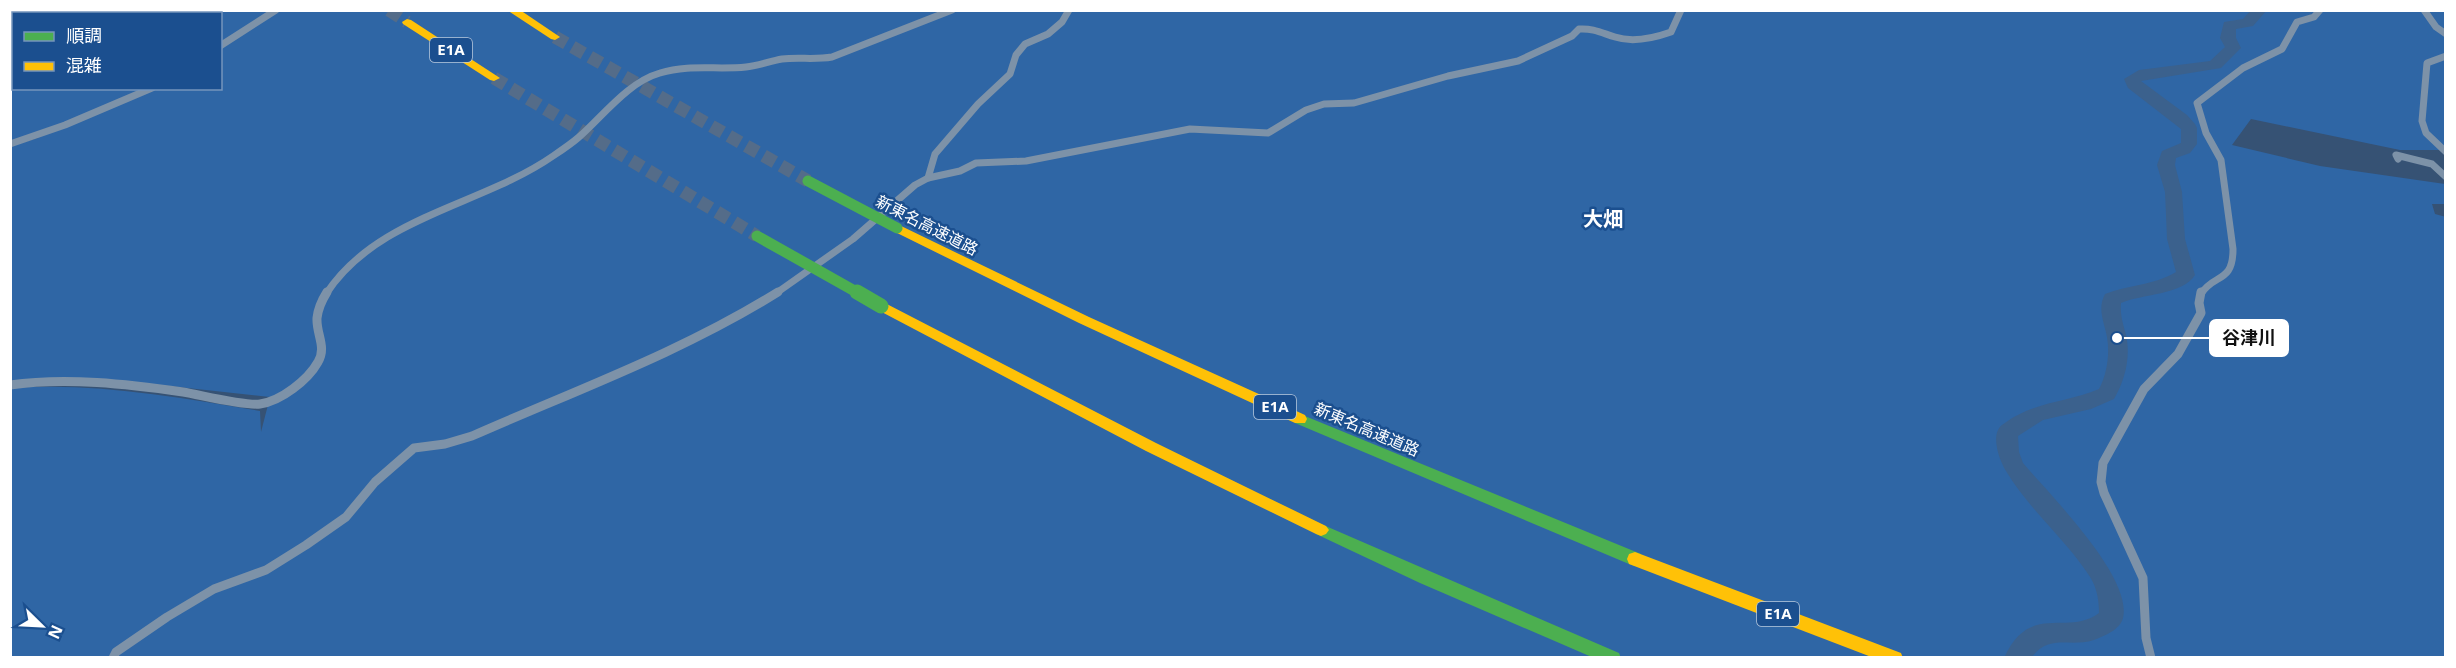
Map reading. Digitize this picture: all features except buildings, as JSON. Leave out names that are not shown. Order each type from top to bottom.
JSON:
[{"type":"highway","points":[[512,10],[555,37]]},
{"type":"highway","name":"E1A","points":[[407,22],[495,78]]},
{"type":"highway","name":"新東名高速道路","points":[[808,181],[1065,311],[1313,424],[1662,570],[1895,657]]},
{"type":"highway","points":[[757,236],[881,306],[1099,423],[1307,523],[1553,633],[1613,657]]},
{"type":"street","points":[[222,45],[276,10]]},
{"type":"street","points":[[10,385],[37,381],[77,383],[167,390],[259,404],[273,401],[298,383],[316,365],[323,347],[317,321],[319,305],[336,279],[356,258],[403,229],[559,154],[633,87],[647,78],[658,73],[687,67],[746,67],[784,59],[815,60],[832,57],[952,10]]},
{"type":"street","points":[[928,178],[935,154],[978,104],[1010,74],[1017,55],[1025,44],[1048,34],[1062,22],[1069,10]]},
{"type":"street","points":[[113,657],[116,652],[166,618],[214,589],[266,570],[306,545],[346,517],[375,482],[414,448],[445,444],[472,436],[662,352],[740,314],[842,248],[915,185],[928,178],[960,171],[976,163],[1026,160],[1190,129],[1268,133],[1306,110],[1324,104],[1353,103],[1448,76],[1518,61],[1572,36],[1579,29],[1594,27],[1615,37],[1628,39],[1660,37],[1671,32],[1681,10]]},
{"type":"street","points":[[2151,657],[2145,630],[2143,578],[2101,482],[2103,464],[2144,389],[2178,354],[2196,324],[2201,314],[2198,299],[2200,293],[2230,271],[2233,261],[2221,160],[2206,133],[2197,103],[2243,69],[2282,49],[2297,22],[2314,17],[2320,10]]},
{"type":"street","points":[[2424,10],[2436,27],[2445,34]]},
{"type":"street","points":[[2445,56],[2427,63],[2422,121],[2426,133],[2445,152]]},
{"type":"street","points":[[10,144],[65,125],[147,90]]},
{"type":"street","points":[[2398,159],[2396,155],[2432,164],[2445,177]]},
{"type":"shaded area","points":[[11,11],[2445,11],[2445,150],[2400,150],[2251,119],[2232,145],[2320,166],[2445,184],[2445,204],[2432,204],[2435,214],[2446,217],[2445,657],[11,657],[11,388],[104,389],[167,396],[260,411],[261,432],[270,397],[151,384],[11,380],[11,146],[38,138],[11,143]]},
{"type":"waterway","points":[[2016,658],[2032,639],[2045,633],[2081,632],[2100,626],[2111,618],[2111,596],[2095,565],[2014,467],[2008,452],[2007,432],[2037,413],[2091,401],[2107,394],[2116,375],[2117,338],[2110,315],[2112,299],[2131,292],[2159,287],[2186,275],[2176,239],[2174,192],[2166,165],[2168,155],[2184,149],[2189,144],[2189,128],[2181,119],[2134,85],[2132,79],[2139,75],[2215,65],[2233,48],[2228,38],[2229,25],[2248,23],[2260,10]]},
{"type":"tunnel","points":[[389,10],[407,22]]},
{"type":"tunnel","points":[[555,37],[808,181]]},
{"type":"tunnel","points":[[494,78],[757,236]]},
{"type":"traffic: fast","points":[[808,181],[897,228]]},
{"type":"traffic: fast","points":[[757,236],[881,306]]},
{"type":"traffic: fast","points":[[1300,419],[1635,559]]},
{"type":"traffic: fast","points":[[1321,530],[1426,578],[1613,658]]},
{"type":"traffic: slow","points":[[512,10],[555,37]]},
{"type":"traffic: slow","points":[[407,22],[494,78]]},
{"type":"traffic: slow","points":[[897,228],[1084,320],[1300,419]]},
{"type":"traffic: slow","points":[[881,306],[1151,447],[1321,530]]},
{"type":"traffic: slow","points":[[1635,559],[1895,658]]},
{"type":"place","name":"谷津川","points":[[2117,338]]},
{"type":"district","name":"大畑","points":[[1603,219]]}]
